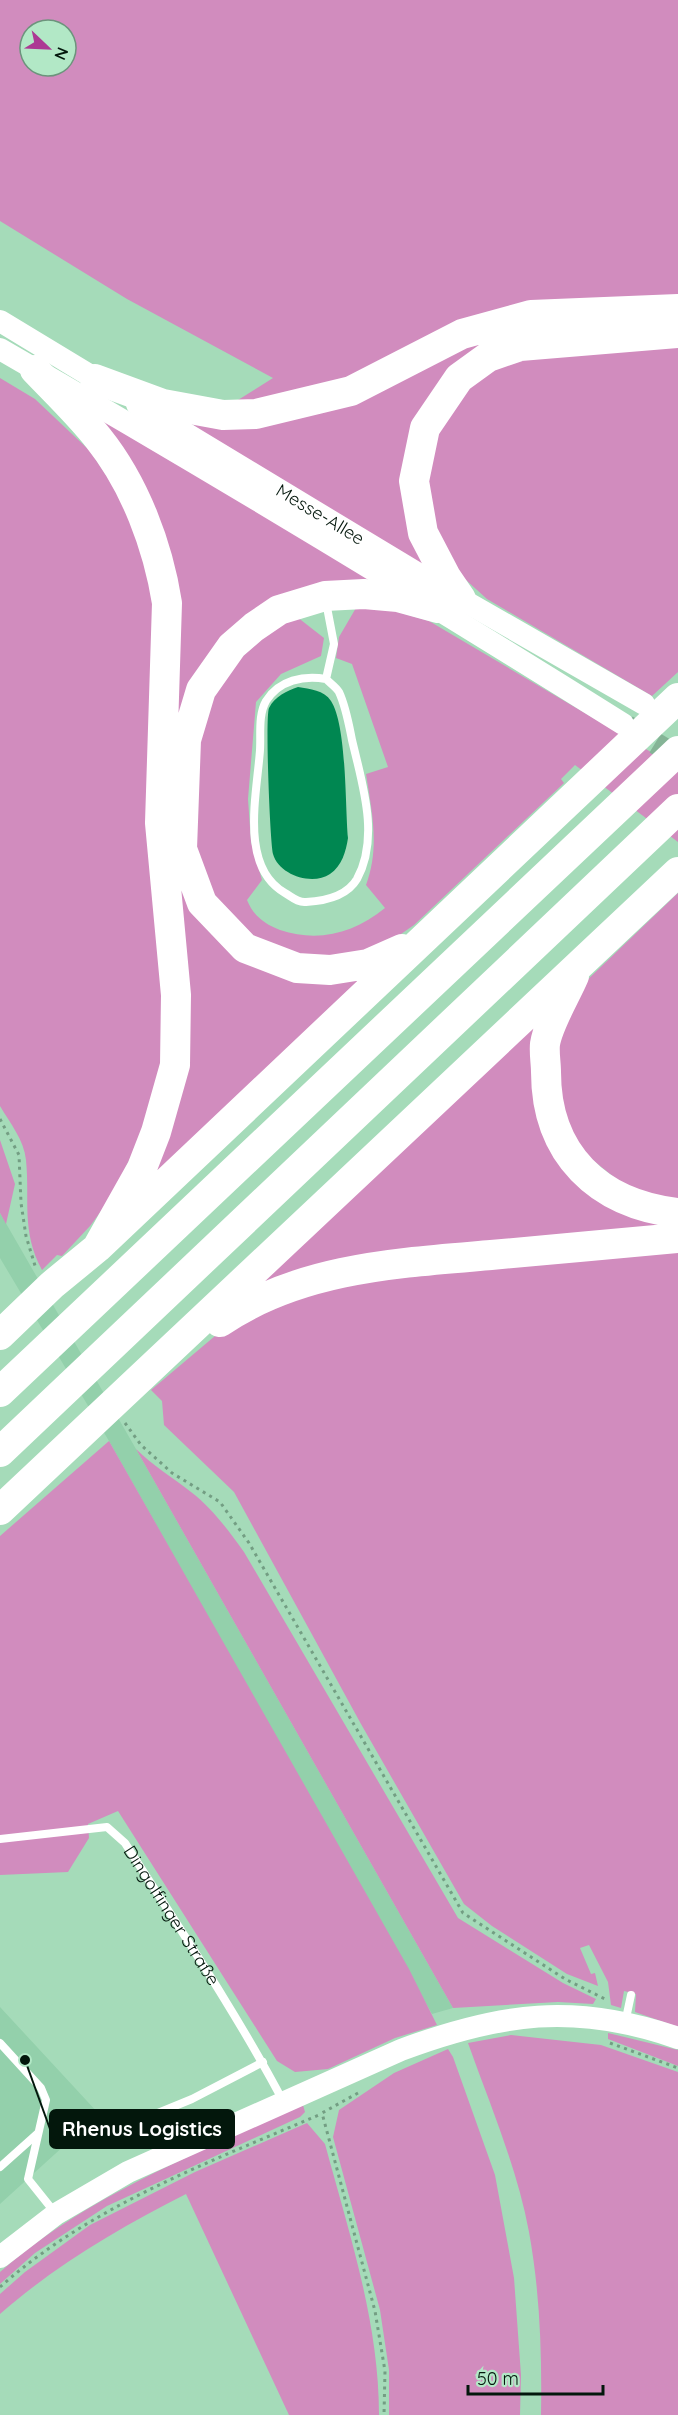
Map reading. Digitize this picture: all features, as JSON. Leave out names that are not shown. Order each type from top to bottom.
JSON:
[{"type":"highway","points":[[95,379],[163,404],[223,415],[256,414],[351,391],[462,334],[531,315],[678,309]]},
{"type":"highway","points":[[428,934],[397,952],[368,964],[330,970],[297,968],[245,948],[202,903],[182,849],[186,740],[201,690],[232,646],[279,610],[324,596],[364,594],[449,603],[446,577],[423,533],[414,481],[425,428],[459,378],[488,357],[520,345],[678,333]]},
{"type":"highway","points":[[35,370],[99,439],[138,504],[161,567],[167,603],[160,823],[176,995],[174,1065],[156,1132],[142,1168],[97,1248]]},
{"type":"highway","points":[[9,1326],[43,1274],[97,1248],[678,698]]},
{"type":"highway","points":[[0,1392],[678,751]]},
{"type":"highway","points":[[0,1452],[678,809]]},
{"type":"highway","points":[[0,1510],[85,1431],[122,1410],[160,1362],[678,872]]},
{"type":"highway","points":[[578,965],[546,1043],[546,1100],[555,1131],[569,1157],[608,1192],[648,1209],[678,1213]]},
{"type":"highway","points":[[160,1362],[249,1303],[342,1271],[393,1263],[678,1238]]},
{"type":"main road","name":"Messe-Allee","points":[[0,321],[449,603],[623,724]]},
{"type":"main road","name":"Messe-Allee","points":[[0,349],[449,603],[644,704]]},
{"type":"main road","points":[[0,2257],[56,2214],[128,2172],[400,2050],[447,2033],[497,2020],[552,2015],[614,2021],[678,2038]]},
{"type":"lane","points":[[324,596],[334,644],[326,679]]},
{"type":"lane","points":[[297,679],[326,679],[338,691],[346,715],[366,798],[368,830],[356,880],[330,900],[302,903],[272,886],[261,865],[255,839],[260,722],[266,701],[280,685],[297,679]]},
{"type":"lane","name":"Dingolfinger Straße","points":[[0,1839],[107,1827],[125,1843],[262,2062],[283,2102]]},
{"type":"lane","points":[[614,2021],[631,1995]]},
{"type":"lane","points":[[0,2043],[41,2088],[46,2100],[28,2179],[56,2214]]},
{"type":"lane","points":[[78,2118],[153,2115],[192,2099],[262,2062]]},
{"type":"lane","points":[[0,2167],[37,2134]]},
{"type":"path","points":[[0,1119],[19,1155],[21,1203],[43,1274]]},
{"type":"path","points":[[122,1410],[141,1445],[172,1473],[219,1502],[249,1544],[463,1913],[565,1979],[606,1997],[614,2021],[601,2041],[678,2068]]},
{"type":"path","points":[[0,2287],[21,2268],[87,2221],[193,2169],[340,2105],[359,2092]]},
{"type":"path","points":[[322,2113],[375,2311],[385,2371],[384,2415]]},
{"type":"shaded area","points":[[0,0],[678,0],[678,298],[553,303],[349,382],[230,405],[273,378],[127,299],[0,221]]},
{"type":"shaded area","points":[[563,331],[426,407],[423,567],[280,482],[179,416],[201,419],[451,349]]},
{"type":"shaded area","points":[[678,340],[678,672],[652,696],[487,599],[456,571],[439,548],[422,480],[450,400],[517,354]]},
{"type":"shaded area","points":[[0,378],[35,399],[90,451],[118,493],[136,531],[156,607],[165,998],[161,1071],[148,1122],[110,1199],[90,1226],[62,1256],[57,1255],[42,1270],[35,1256],[29,1229],[25,1153],[16,1132],[0,1106]]},
{"type":"shaded area","points":[[88,410],[385,586],[231,634],[173,813],[224,938],[371,969],[141,1193],[158,1147],[176,634]]},
{"type":"shaded area","points":[[360,601],[429,621],[678,768],[678,842],[575,765],[561,779],[564,783],[414,925],[378,950],[324,961],[244,936],[198,874],[192,746],[214,681],[292,613],[324,638],[321,656],[281,674],[256,702],[248,799],[251,842],[262,880],[247,900],[256,915],[269,925],[294,934],[308,936],[336,933],[348,929],[361,924],[385,908],[366,885],[373,857],[374,830],[366,774],[388,767],[352,664],[336,658],[339,637]]},
{"type":"shaded area","points":[[298,687],[321,692],[331,701],[340,728],[343,747],[348,838],[346,848],[343,858],[334,871],[314,879],[297,876],[282,868],[276,861],[272,845],[269,805],[269,708],[278,697]]},
{"type":"shaded area","points":[[678,893],[678,1206],[649,1202],[578,1156],[550,1071],[571,1000],[582,985]]},
{"type":"shaded area","points":[[551,1004],[542,1119],[678,1229],[245,1299]]},
{"type":"shaded area","points":[[0,1140],[15,1184],[6,1224],[0,1213]]},
{"type":"shaded area","points":[[0,1213],[453,2008],[432,2014],[109,1441],[0,1258]]},
{"type":"shaded area","points":[[678,1245],[678,2027],[635,2012],[636,1994],[624,1991],[621,2008],[611,2005],[608,1982],[589,1945],[580,1948],[591,1974],[595,1973],[598,1986],[567,1974],[492,1926],[464,1904],[361,1724],[234,1492],[164,1425],[162,1401],[151,1390],[215,1336],[246,1317],[308,1289]]},
{"type":"shaded area","points":[[109,1441],[409,1969],[437,2025],[395,2038],[328,2069],[295,2072],[277,2061],[118,1811],[88,1824],[89,1838],[68,1872],[0,1875],[0,1536]]},
{"type":"shaded area","points":[[136,1449],[206,1505],[244,1552],[458,1918],[563,1983],[596,1999],[593,2004],[558,2002],[453,2008]]},
{"type":"shaded area","points":[[0,2007],[99,2114],[0,2204]]},
{"type":"shaded area","points":[[608,2033],[678,2050],[678,2066],[608,2039]]},
{"type":"shaded area","points":[[511,2035],[601,2045],[678,2072],[678,2415],[541,2415],[540,2323],[529,2232],[518,2184],[468,2043]]},
{"type":"shaded area","points":[[448,2049],[453,2057],[495,2175],[514,2278],[521,2375],[520,2415],[389,2415],[389,2370],[380,2310],[333,2137],[339,2110],[394,2073]]},
{"type":"shaded area","points":[[303,2105],[305,2112],[300,2117],[107,2206],[35,2253],[0,2284],[0,2272],[70,2220],[107,2198],[184,2159]]},
{"type":"shaded area","points":[[307,2123],[325,2144],[353,2244],[374,2346],[379,2415],[289,2415],[186,2194],[89,2248],[43,2279],[0,2314],[0,2294],[25,2272],[90,2225],[195,2172]]},
{"type":"tunnel","points":[[627,726],[678,757]]},
{"type":"place","name":"Rhenus Logistics","points":[[25,2060]]}]
